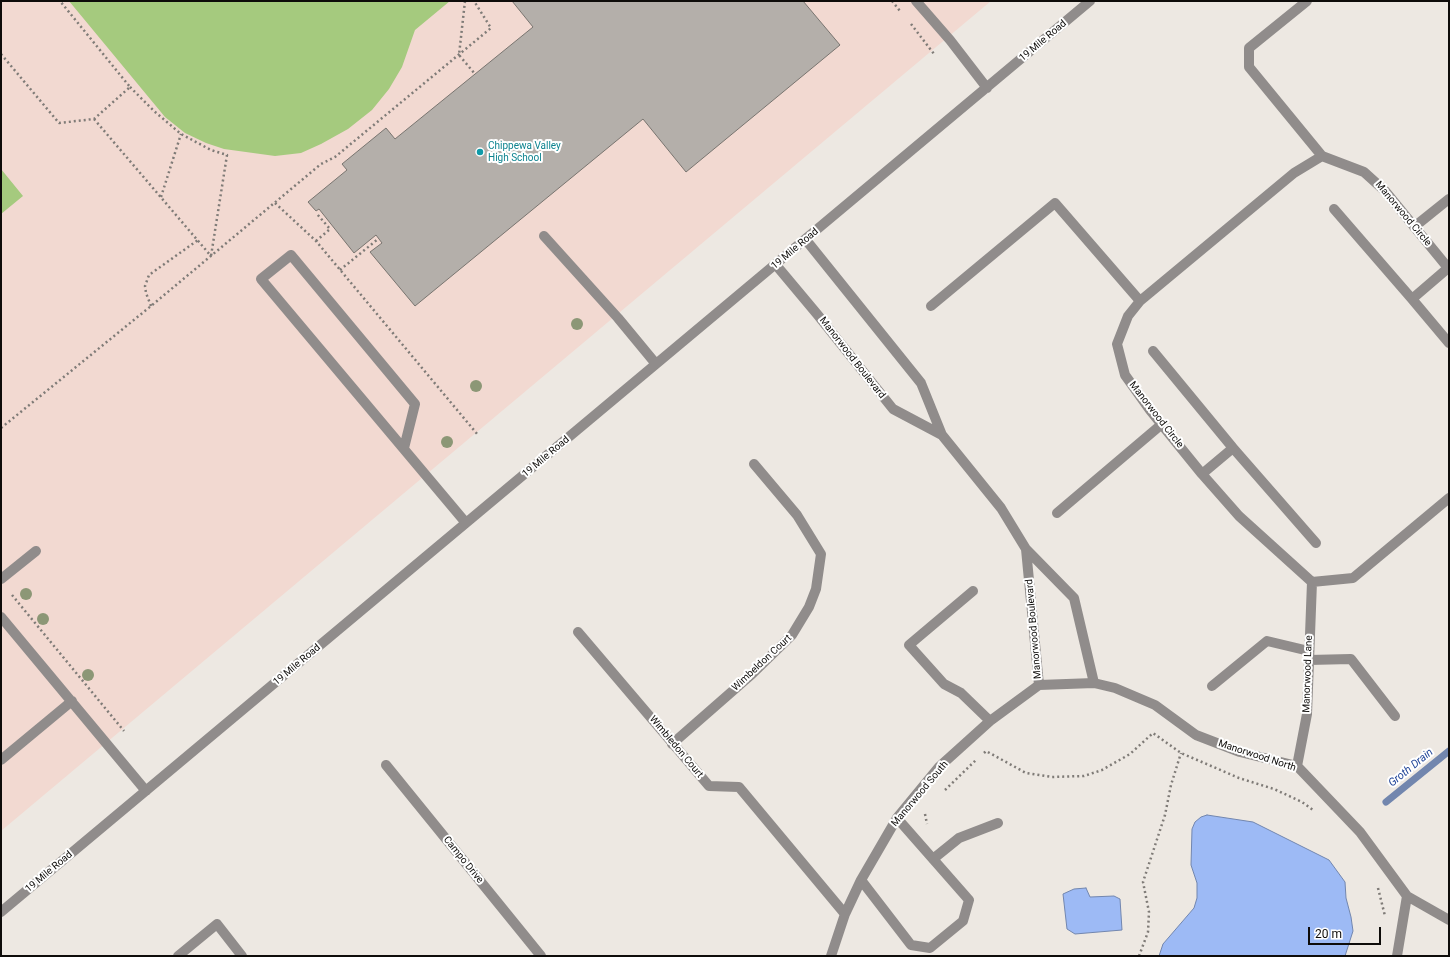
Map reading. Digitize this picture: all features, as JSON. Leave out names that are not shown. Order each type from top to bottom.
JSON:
[{"type":"street","points":[[916,1],[950,40],[987,88]]},
{"type":"street","name":"19 Mile Road","points":[[1,912],[1090,1]]},
{"type":"street","points":[[1308,1],[1249,48],[1249,67],[1322,156]]},
{"type":"street","name":"Manorwood Circle","points":[[1312,582],[1239,516],[1202,474],[1125,375],[1117,344],[1128,316],[1140,302],[1294,172],[1322,156],[1364,172],[1385,190],[1449,268]]},
{"type":"street","points":[[1414,227],[1449,198]]},
{"type":"street","points":[[931,306],[1055,203],[1140,302]]},
{"type":"street","points":[[1334,209],[1449,343]]},
{"type":"street","points":[[544,236],[618,318],[656,364]]},
{"type":"street","name":"Manorwood Boulevard","points":[[806,240],[921,383],[942,435],[1001,508],[1026,549],[1074,598],[1094,683]]},
{"type":"street","points":[[404,448],[415,404],[291,255],[260,279],[466,523]]},
{"type":"street","name":"Manorwood Boulevard","points":[[776,265],[893,409],[942,435]]},
{"type":"street","points":[[1412,299],[1449,268]]},
{"type":"street","points":[[1153,350],[1233,448],[1316,543]]},
{"type":"street","points":[[1057,513],[1162,424]]},
{"type":"street","points":[[1202,474],[1233,448]]},
{"type":"street","name":"Wimbeldon Court","points":[[672,744],[752,674],[792,635],[809,607],[816,589],[821,554],[797,515],[754,464]]},
{"type":"street","points":[[1312,582],[1353,578],[1449,498]]},
{"type":"street","name":"Manorwood Boulevard","points":[[1026,549],[1039,685]]},
{"type":"street","points":[[1,579],[36,551]]},
{"type":"street","name":"Manorwood Lane","points":[[1297,766],[1307,714],[1312,582]]},
{"type":"street","points":[[973,591],[909,645],[944,684],[961,693],[990,721]]},
{"type":"street","points":[[1,617],[146,791]]},
{"type":"street","name":"Wimbledon Court","points":[[578,632],[709,786],[739,786],[845,914]]},
{"type":"street","points":[[1212,686],[1267,641],[1309,655],[1351,659],[1395,716]]},
{"type":"street","name":"Manorwood North","points":[[1039,685],[1094,683],[1116,688],[1155,705],[1196,735],[1240,752],[1297,766],[1360,832],[1407,896],[1449,920]]},
{"type":"street","name":"Manorwood South","points":[[831,956],[845,914],[861,880],[897,818],[939,767],[990,721],[1039,685]]},
{"type":"street","points":[[1,760],[72,702]]},
{"type":"street","name":"Campo Drive","points":[[386,765],[541,956]]},
{"type":"street","points":[[861,880],[911,945],[930,948],[963,921],[969,900],[897,818]]},
{"type":"street","points":[[933,859],[959,838],[998,823]]},
{"type":"street","points":[[1396,956],[1407,896]]},
{"type":"street","points":[[178,956],[217,924],[242,956]]},
{"type":"path","points":[[60,1],[130,87],[154,111],[181,134],[211,150],[227,155],[211,256]]},
{"type":"path","points":[[465,1],[459,55],[475,74]]},
{"type":"path","points":[[1,428],[151,306],[321,164],[335,157],[491,28],[474,1]]},
{"type":"path","points":[[892,1],[902,13]]},
{"type":"path","points":[[906,19],[934,54]]},
{"type":"path","points":[[1,54],[59,123],[94,119],[130,87]]},
{"type":"path","points":[[94,119],[211,256]]},
{"type":"path","points":[[161,197],[181,134]]},
{"type":"path","points":[[275,203],[316,241],[478,435]]},
{"type":"path","points":[[316,241],[330,229],[317,214]]},
{"type":"path","points":[[340,270],[378,239]]},
{"type":"path","points":[[151,306],[145,286],[149,275],[198,240]]},
{"type":"path","points":[[12,595],[124,731]]},
{"type":"path","points":[[943,793],[986,751],[1026,774],[1052,777],[1084,776],[1102,770],[1130,754],[1153,732],[1181,753],[1239,778],[1274,789],[1302,802],[1318,814]]},
{"type":"path","points":[[1139,956],[1148,932],[1149,912],[1143,882],[1165,815],[1171,785],[1181,753]]},
{"type":"path","points":[[929,809],[924,814],[927,825],[932,830]]},
{"type":"path","points":[[1377,885],[1385,918]]},
{"type":"shaded area","points":[[1,1],[991,1],[1,831]]},
{"type":"green space","points":[[69,1],[450,1],[415,30],[402,67],[389,89],[372,110],[348,129],[321,144],[301,153],[275,156],[224,149],[206,143],[185,133],[165,117]]},
{"type":"green space","points":[[1,169],[23,196],[1,214]]},
{"type":"water","points":[[1207,815],[1253,822],[1329,860],[1345,882],[1346,898],[1351,917],[1353,931],[1345,956],[1159,956],[1163,944],[1194,908],[1197,898],[1197,883],[1191,865],[1192,829],[1195,822],[1201,817]]},
{"type":"water","points":[[1086,888],[1090,897],[1114,896],[1120,899],[1122,930],[1075,934],[1067,929],[1063,894],[1074,889]]},
{"type":"building","name":"Chippewa Valley High School","points":[[512,1],[803,1],[840,45],[686,172],[643,119],[415,306],[370,252],[382,243],[376,235],[354,253],[319,209],[316,211],[308,202],[347,170],[342,164],[386,128],[395,139],[533,27]]},
{"type":"waterway","name":"Groth Drain","points":[[1386,802],[1449,751]]},
{"type":"place","name":"Chippewa Valley High School","points":[[480,152]]}]
